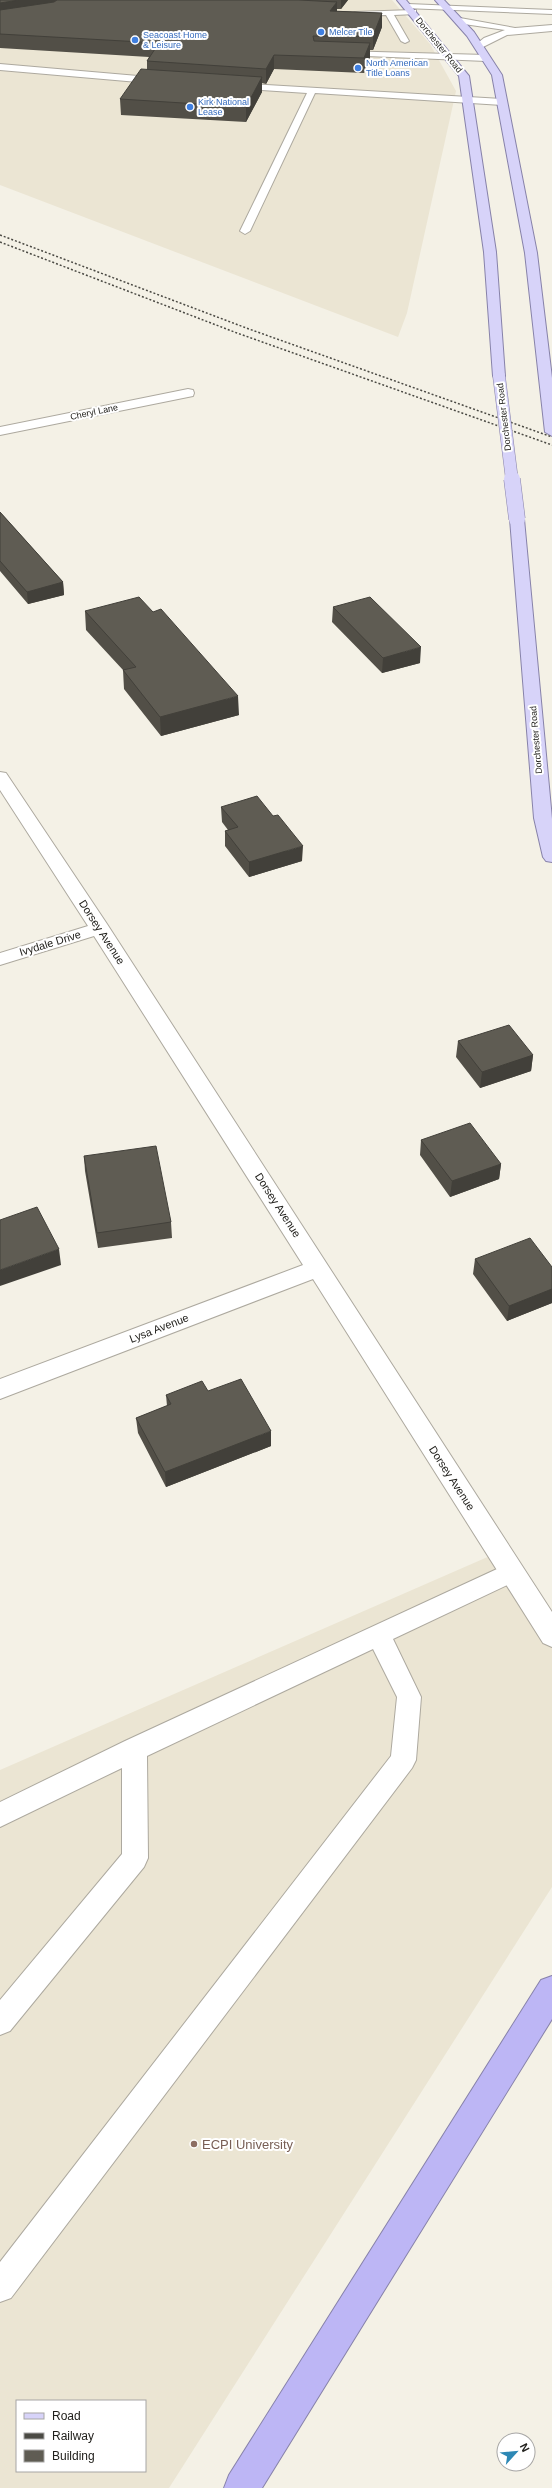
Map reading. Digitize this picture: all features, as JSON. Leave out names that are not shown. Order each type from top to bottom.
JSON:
[{"type":"highway","points":[[242,2488],[550,1990]]},
{"type":"main road","points":[[443,3],[460,21],[479,46],[497,75],[531,253],[552,432]]},
{"type":"main road","name":"Dorchester Road","points":[[407,6],[464,76],[490,252],[499,376],[516,519],[543,818],[552,857]]},
{"type":"street","points":[[460,21],[522,29]]},
{"type":"street","points":[[479,46],[487,39],[501,32],[522,29],[552,28]]},
{"type":"street","name":"Cheryl Lane","points":[[0,432],[188,393]]},
{"type":"street","name":"Dorsey Avenue","points":[[0,776],[100,928],[552,1635]]},
{"type":"street","name":"Ivydale Drive","points":[[0,959],[100,928]]},
{"type":"street","name":"Lysa Avenue","points":[[0,1390],[318,1268]]},
{"type":"lane","points":[[342,13],[389,13],[407,6],[443,3],[552,12]]},
{"type":"lane","points":[[389,13],[406,41]]},
{"type":"lane","points":[[332,53],[486,58]]},
{"type":"lane","points":[[0,67],[172,82]]},
{"type":"lane","points":[[226,86],[502,102]]},
{"type":"lane","points":[[245,230],[312,91]]},
{"type":"lane","points":[[0,1815],[134,1749],[512,1572]]},
{"type":"lane","points":[[0,2287],[403,1760],[409,1697],[378,1634]]},
{"type":"lane","points":[[0,2021],[135,1858],[134,1749]]},
{"type":"shaded area","points":[[0,0],[392,0],[430,44],[456,91],[407,313],[398,337],[0,185]]},
{"type":"shaded area","name":"ECPI University","points":[[499,1552],[552,1635],[552,1887],[169,2488],[0,2488],[0,1770]]},
{"type":"building","points":[[0,0],[19,0],[0,3]]},
{"type":"building","points":[[57,0],[299,0],[337,2],[330,11],[382,13],[373,36],[313,36],[314,41],[370,43],[364,58],[274,55],[266,69],[147,61],[159,43],[0,34],[0,10],[54,2]]},
{"type":"building","points":[[141,69],[262,77],[246,107],[120,99]]},
{"type":"building","points":[[0,512],[63,582],[27,592],[0,561]]},
{"type":"building","points":[[139,597],[153,612],[161,609],[238,696],[160,717],[123,670],[136,667],[85,611]]},
{"type":"building","points":[[370,597],[421,647],[383,658],[333,607]]},
{"type":"building","points":[[257,796],[273,816],[278,815],[303,846],[249,862],[225,831],[238,827],[221,807]]},
{"type":"building","points":[[509,1025],[533,1055],[482,1072],[458,1041]]},
{"type":"building","points":[[470,1123],[501,1164],[452,1181],[421,1140]]},
{"type":"building","points":[[156,1146],[171,1222],[97,1233],[84,1156]]},
{"type":"building","points":[[37,1207],[59,1249],[0,1270],[0,1220]]},
{"type":"building","points":[[530,1238],[552,1267],[552,1289],[509,1306],[475,1259]]},
{"type":"building","points":[[241,1379],[271,1431],[165,1472],[136,1418],[171,1404],[166,1395],[202,1381],[208,1391]]},
{"type":"railway","points":[[0,235],[249,329],[552,437]]},
{"type":"railway","points":[[0,242],[237,333],[552,445]]},
{"type":"place","name":"Melcer Tile","points":[[321,32]]},
{"type":"place","name":"Seacoast Home & Leisure","points":[[135,40]]},
{"type":"place","name":"North American Title Loans","points":[[358,68]]},
{"type":"place","name":"Kirk National Lease","points":[[190,107]]},
{"type":"place","name":"ECPI University","points":[[194,2144]]}]
